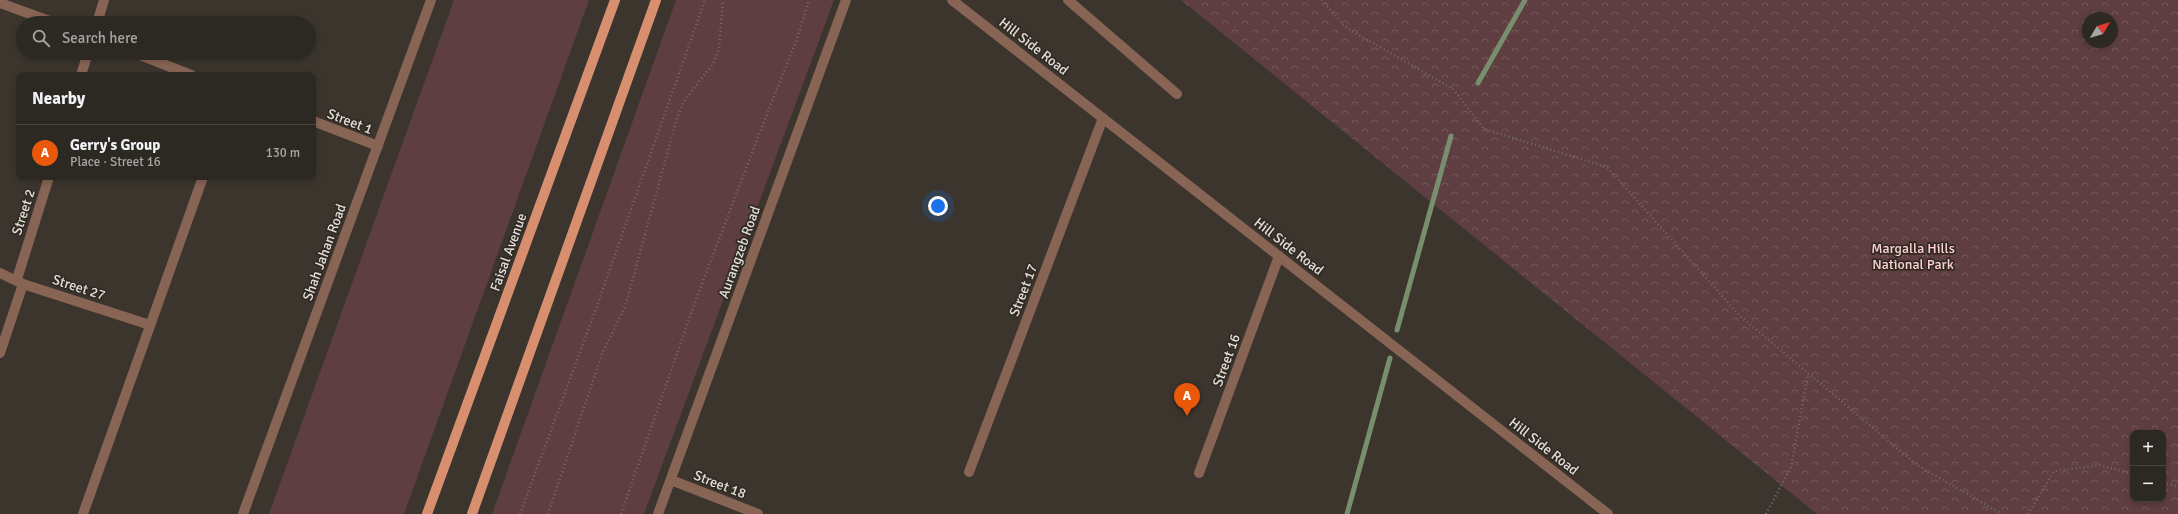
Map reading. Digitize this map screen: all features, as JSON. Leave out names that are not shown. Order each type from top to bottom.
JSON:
[{"type":"main road","name":"Faisal Avenue","points":[[427,514],[615,0]]},
{"type":"main road","points":[[472,514],[656,0]]},
{"type":"street","points":[[100,16],[104,0]]},
{"type":"street","name":"Shah Jahan Road","points":[[243,514],[431,0]]},
{"type":"street","name":"Aurangzeb Road","points":[[658,514],[846,0]]},
{"type":"street","name":"Hill Side Road","points":[[952,0],[1608,514]]},
{"type":"street","points":[[1068,0],[1177,94]]},
{"type":"street","points":[[0,3],[36,16]]},
{"type":"street","points":[[82,72],[86,60]]},
{"type":"street","points":[[153,60],[183,72]]},
{"type":"street","name":"Street 17","points":[[969,472],[1103,118]]},
{"type":"street","name":"Street 1","points":[[316,122],[378,146]]},
{"type":"street","name":"Street 2","points":[[0,353],[48,180]]},
{"type":"street","points":[[83,514],[202,180]]},
{"type":"street","name":"Street 16","points":[[1199,473],[1279,256]]},
{"type":"street","name":"Street 27","points":[[0,273],[150,325]]},
{"type":"street","name":"Street 18","points":[[671,480],[758,514]]},
{"type":"path","points":[[520,514],[595,309],[704,0]]},
{"type":"path","points":[[548,514],[602,354],[625,307],[677,118],[684,101],[713,64],[719,49],[723,0]]},
{"type":"path","points":[[621,514],[695,302],[797,39],[809,0]]},
{"type":"path","points":[[1322,0],[1345,27],[1453,89],[1484,129],[1607,167],[1740,316],[1917,465],[2002,514]]},
{"type":"path","points":[[1766,514],[1791,467],[1808,373]]},
{"type":"path","points":[[2028,514],[2054,471],[2100,465],[2130,473]]},
{"type":"path","points":[[2166,484],[2175,486],[2178,485]]},
{"type":"green space","points":[[454,0],[589,0],[404,514],[269,514]]},
{"type":"green space","points":[[676,0],[834,0],[644,514],[492,514]]},
{"type":"green space","name":"Margalla Hills National Park","points":[[1181,0],[2178,0],[2178,514],[1817,514]]},
{"type":"waterway","points":[[1478,83],[1525,0]]},
{"type":"waterway","points":[[1397,330],[1451,136]]},
{"type":"waterway","points":[[1347,514],[1390,358]]},
{"type":"place","name":"Gerry's Group","points":[[1187,416]]}]
